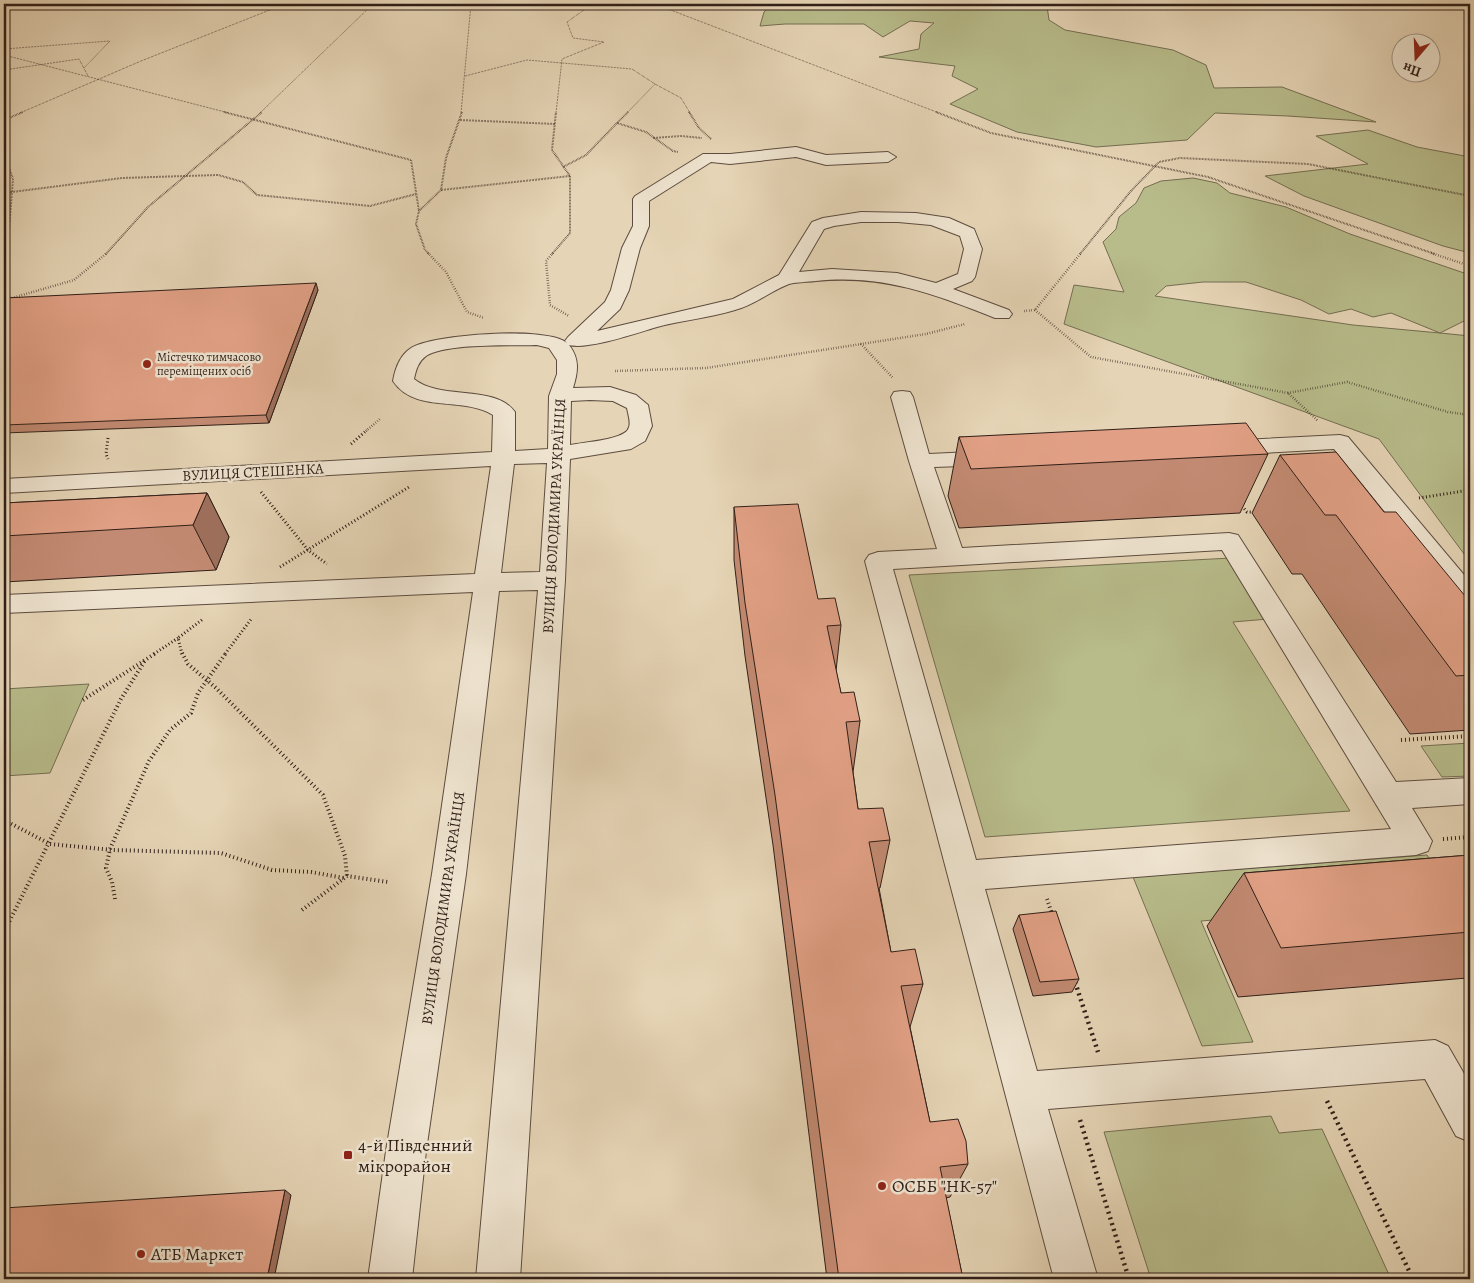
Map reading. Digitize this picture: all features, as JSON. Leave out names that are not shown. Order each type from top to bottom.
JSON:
[{"type":"street","points":[[573,338],[613,306],[641,226],[641,199],[682,176],[708,157],[730,159],[796,152],[826,160],[888,157]]},
{"type":"street","points":[[786,279],[818,226],[825,222],[850,217],[910,217],[942,222],[968,233],[973,249],[966,277],[937,289]]},
{"type":"street","points":[[573,338],[610,334],[665,319],[716,310],[740,303],[786,279],[832,274],[897,278],[937,289],[1002,314]]},
{"type":"street","name":"ВУЛИЦЯ ВОЛОДИМИРА УКРАЇНЦЯ","points":[[498,1279],[552,580],[560,455],[560,396],[567,374],[567,360],[563,351],[573,338]]},
{"type":"street","name":"ВУЛИЦЯ ВОЛОДИМИРА УКРАЇНЦЯ","points":[[390,1279],[406,1151],[449,874],[503,458],[504,412],[489,403],[441,398],[412,390],[403,381],[406,367],[417,353],[429,347],[451,342],[573,338]]},
{"type":"street","name":"ВУЛИЦЯ СТЕШЕНКА","points":[[4,486],[560,455],[591,446],[623,444],[637,436],[641,426],[637,405],[629,398],[609,392],[560,396]]},
{"type":"street","points":[[902,397],[920,461],[952,557]]},
{"type":"street","points":[[1204,449],[1340,442],[1470,599]]},
{"type":"street","points":[[920,461],[1008,458]]},
{"type":"street","points":[[964,876],[1416,841],[1229,541],[878,561],[964,876],[1023,1092],[1076,1279]]},
{"type":"street","points":[[4,604],[552,580]]},
{"type":"street","points":[[1387,796],[1470,791]]},
{"type":"street","points":[[1023,1092],[1435,1059],[1470,1122]]},
{"type":"path","points":[[4,120],[100,78],[285,4]]},
{"type":"path","points":[[4,301],[74,280],[102,259],[148,207],[252,121],[373,4]]},
{"type":"path","points":[[419,211],[440,190],[446,158],[460,120],[471,4]]},
{"type":"path","points":[[573,338],[550,305],[546,261],[570,233],[570,176],[552,150],[562,59],[604,42],[573,38],[567,22],[592,5],[580,4]]},
{"type":"path","points":[[655,4],[990,133],[1152,167],[1208,176],[1470,266]]},
{"type":"path","points":[[4,49],[110,41],[84,68]]},
{"type":"path","points":[[4,55],[100,78],[252,121],[411,160],[419,211],[416,224],[425,250],[446,272],[467,312],[488,320]]},
{"type":"path","points":[[4,70],[79,59],[88,76]]},
{"type":"path","points":[[465,76],[527,60],[632,70],[680,98],[699,128],[712,140],[681,136],[652,138]]},
{"type":"path","points":[[563,167],[586,155],[655,84]]},
{"type":"path","points":[[460,120],[555,124]]},
{"type":"path","points":[[617,123],[646,132],[673,151],[708,157]]},
{"type":"path","points":[[4,154],[14,179],[4,289]]},
{"type":"path","points":[[567,374],[706,368],[926,334],[1002,314],[1035,310],[1152,167],[1159,162],[1180,158],[1308,164],[1470,196]]},
{"type":"path","points":[[4,193],[122,178],[218,175],[243,182],[256,194],[370,206],[416,194]]},
{"type":"path","points":[[440,190],[570,176]]},
{"type":"path","points":[[1035,310],[1091,357],[1288,393],[1347,382],[1448,412],[1470,415]]},
{"type":"path","points":[[862,344],[872,358],[891,374],[902,397]]},
{"type":"path","points":[[1288,393],[1340,442]]},
{"type":"path","points":[[83,700],[178,638],[237,594],[412,485],[442,462]]},
{"type":"path","points":[[251,472],[263,496],[308,550],[360,588]]},
{"type":"path","points":[[1414,498],[1470,490]]},
{"type":"path","points":[[1241,504],[1247,512],[1256,512]]},
{"type":"path","points":[[115,899],[112,882],[106,868],[110,849],[150,762],[170,730],[191,713],[206,680],[270,592]]},
{"type":"path","points":[[178,638],[180,648],[188,664],[323,796],[345,856],[345,877]]},
{"type":"path","points":[[4,932],[50,844],[121,699],[146,659]]},
{"type":"path","points":[[1401,740],[1470,736]]},
{"type":"path","points":[[4,820],[50,844],[110,849],[221,853],[272,870],[311,872],[388,882]]},
{"type":"path","points":[[1037,870],[1053,917]]},
{"type":"path","points":[[302,910],[345,877]]},
{"type":"path","points":[[1072,973],[1110,1085]]},
{"type":"path","points":[[1317,1102],[1327,1101],[1413,1279]]},
{"type":"path","points":[[1090,1118],[1080,1119],[1129,1279]]},
{"type":"green space","points":[[772,4],[1049,4],[1047,6],[1049,20],[1065,30],[1173,50],[1206,65],[1214,88],[1282,87],[1376,122],[1215,113],[1187,140],[1096,147],[1017,132],[950,104],[978,89],[952,76],[955,66],[879,57],[919,49],[921,34],[934,23],[910,21],[883,37],[864,24],[785,24],[760,26],[764,12]]},
{"type":"green space","points":[[1368,130],[1417,147],[1470,157],[1470,253],[1443,246],[1304,196],[1265,176],[1368,164],[1316,136]]},
{"type":"green space","points":[[1193,178],[1217,183],[1230,193],[1286,207],[1350,234],[1470,275],[1470,321],[1464,321],[1440,333],[1470,336],[1470,562],[1379,439],[1064,324],[1074,285],[1124,292],[1103,242],[1116,229],[1119,217],[1136,203],[1144,188],[1161,181]],"holes":[[[1203,282],[1246,282],[1301,300],[1329,314],[1351,309],[1373,317],[1391,313],[1440,333],[1353,325],[1155,296],[1166,286]]]},
{"type":"green space","points":[[1231,558],[1268,619],[1233,622],[1350,811],[985,837],[909,575]]},
{"type":"green space","points":[[89,684],[50,773],[4,776],[4,689]]},
{"type":"green space","points":[[1470,743],[1470,776],[1442,777],[1421,746]]},
{"type":"green space","points":[[1427,855],[1457,901],[1201,921],[1253,1042],[1202,1046],[1133,877]]},
{"type":"green space","points":[[1271,1116],[1279,1133],[1322,1129],[1391,1279],[1151,1279],[1104,1132]]},
{"type":"building","name":"Містечко тимчасово переміщених осіб","points":[[316,283],[266,415],[4,425],[4,298]]},
{"type":"building","points":[[1246,423],[1268,454],[971,469],[959,437]]},
{"type":"building","points":[[1336,452],[1384,512],[1396,512],[1470,602],[1470,675],[1456,676],[1336,515],[1325,515],[1280,455]]},
{"type":"building","points":[[207,493],[193,525],[4,536],[4,503]]},
{"type":"building","points":[[798,504],[818,599],[835,598],[841,625],[827,626],[841,693],[854,692],[860,721],[846,722],[858,809],[883,808],[890,840],[869,842],[891,952],[915,949],[923,984],[901,986],[930,1122],[958,1119],[966,1141],[968,1164],[940,1167],[963,1279],[839,1279],[775,795],[745,603],[734,507]]},
{"type":"building","points":[[1470,855],[1470,932],[1281,948],[1244,873]]},
{"type":"building","points":[[1056,911],[1079,979],[1040,982],[1019,915]]},
{"type":"building","name":"АТБ Маркет","points":[[285,1190],[267,1279],[4,1279],[4,1208]]},
{"type":"place","name":"Містечко тимчасово переміщених осіб","points":[[147,364]]},
{"type":"place","name":"4-й Південний мікрорайон","points":[[348,1155]]},
{"type":"place","name":"ОСББ \"НК-57\"","points":[[882,1186]]},
{"type":"place","name":"АТБ Маркет","points":[[141,1254]]}]
